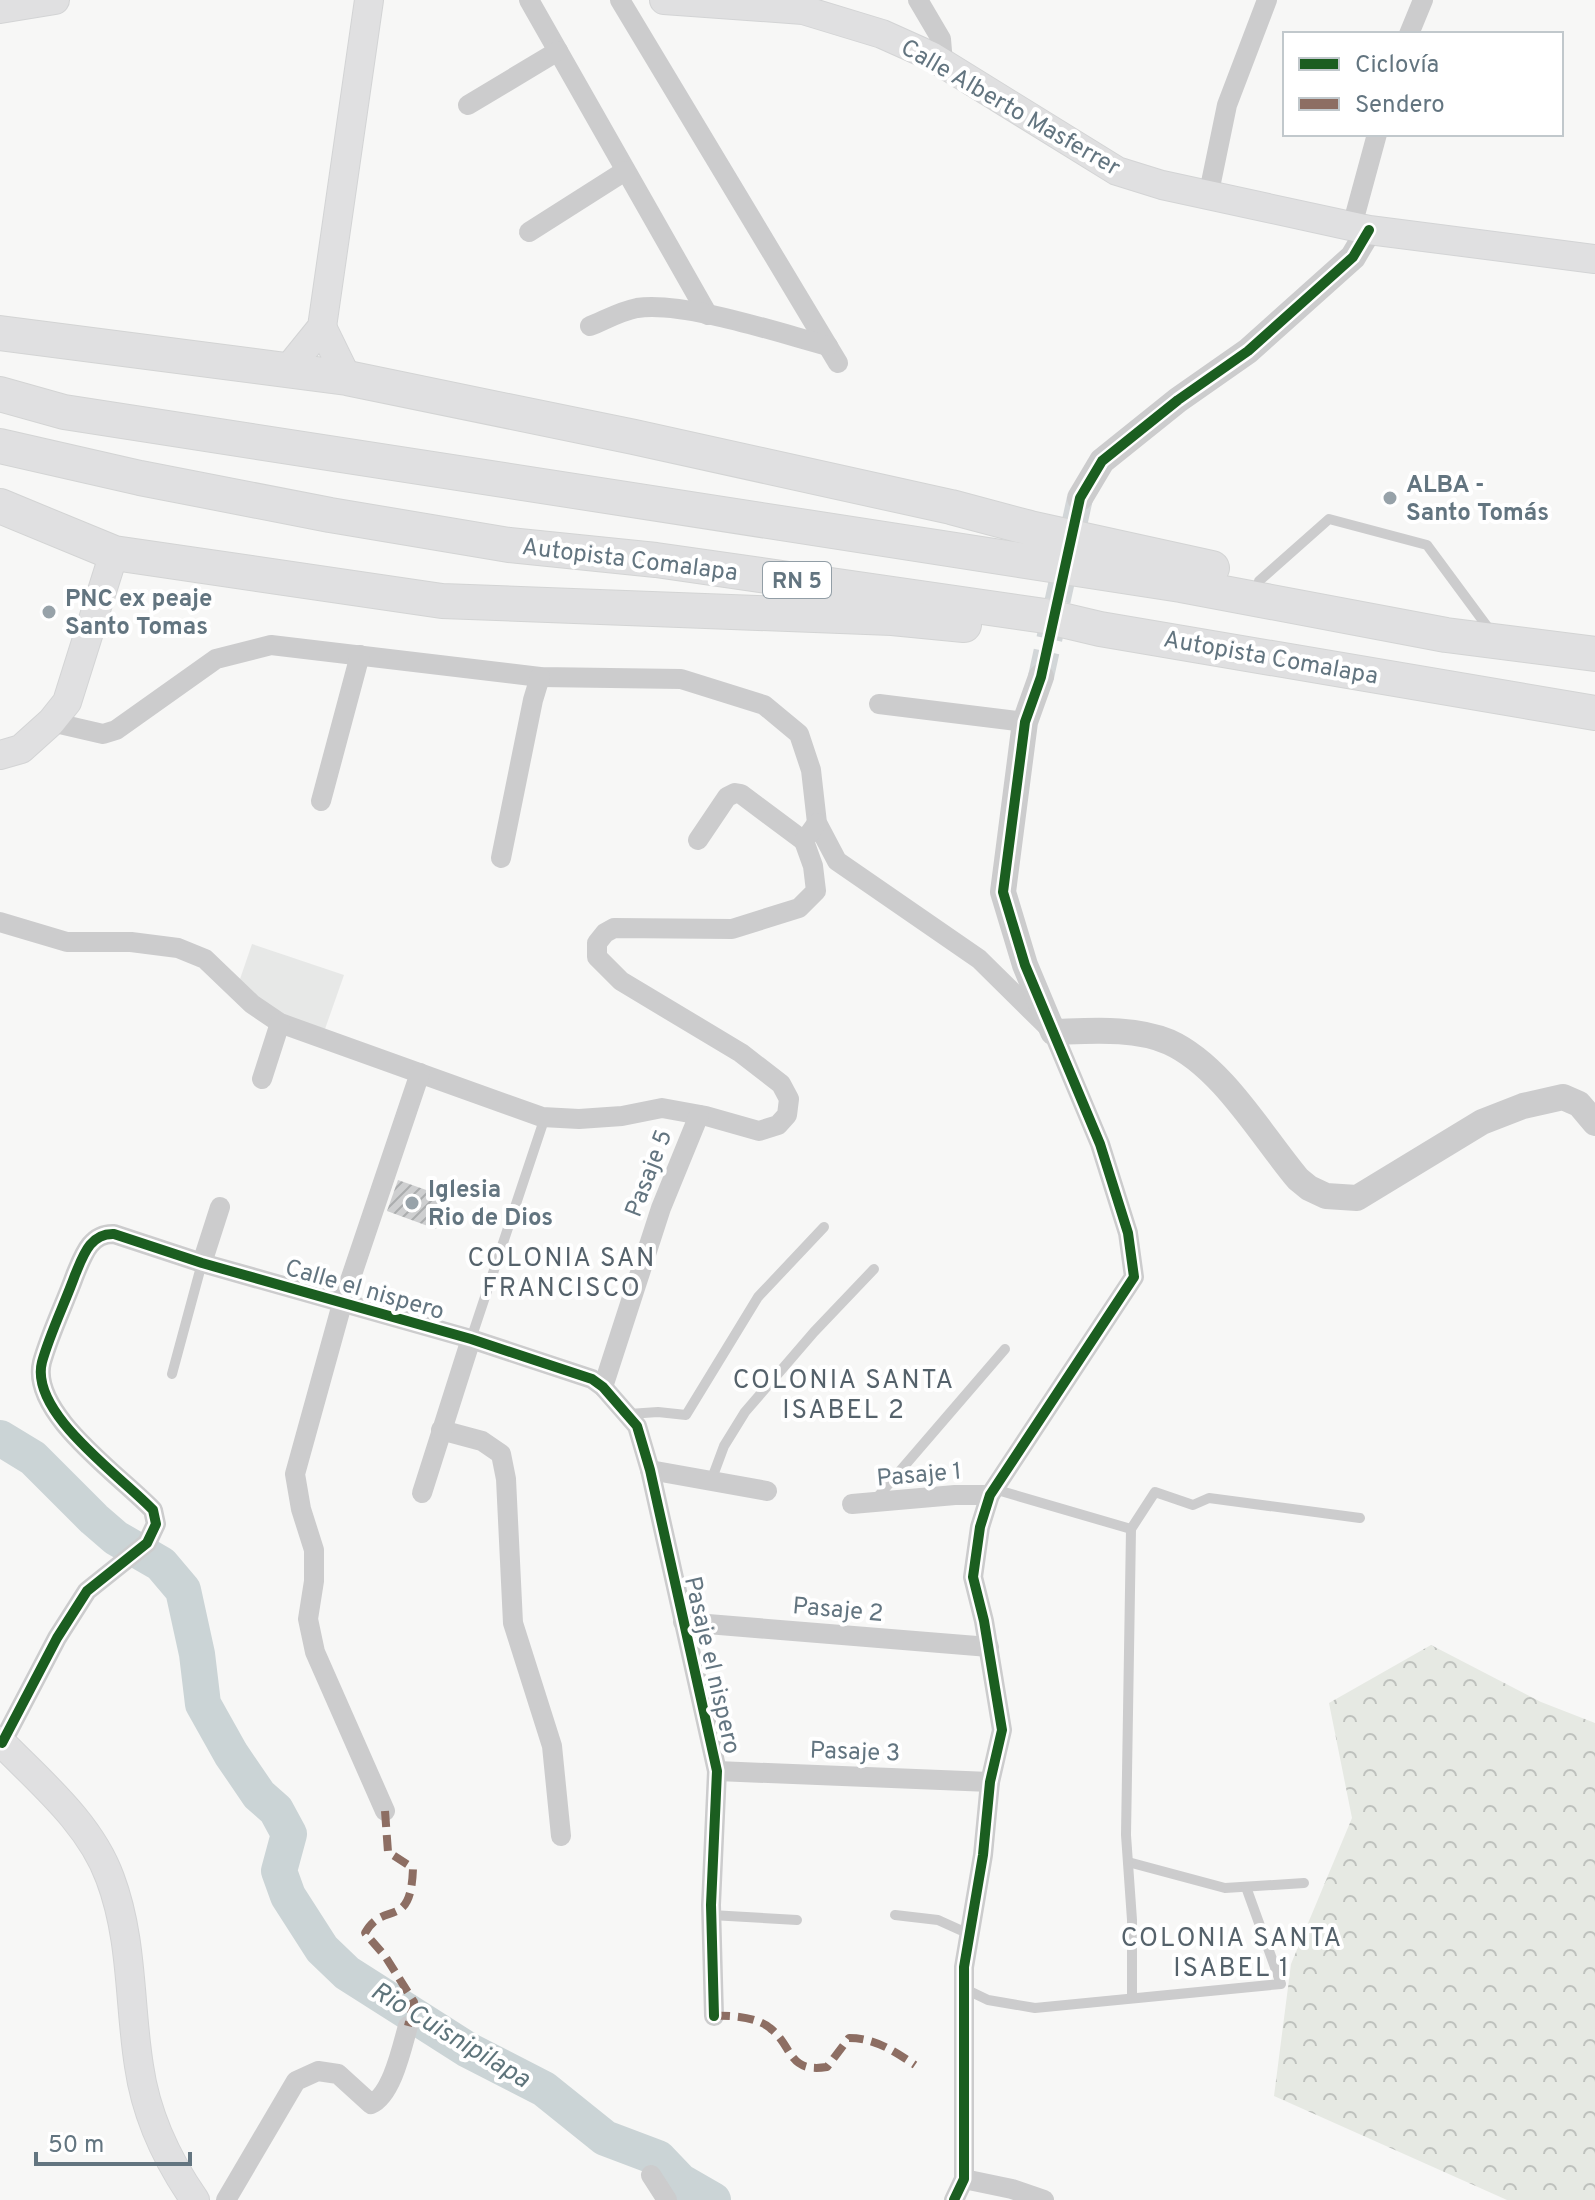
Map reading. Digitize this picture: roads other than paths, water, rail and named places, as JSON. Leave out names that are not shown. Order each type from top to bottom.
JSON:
[{"type":"highway","points":[[0,333],[347,378],[634,437],[936,503],[1259,581],[1446,635]]},
{"type":"highway","name":"RN 5","points":[[0,394],[64,412],[1181,585],[1446,635],[1595,654]]},
{"type":"highway","name":"Autopista Comalapa","points":[[0,446],[169,484],[509,545],[656,560],[1045,616],[1100,629],[1595,713]]},
{"type":"highway","points":[[0,506],[114,553],[442,601],[892,618],[1039,632],[1100,629]]},
{"type":"main road","points":[[5,6],[55,0]]},
{"type":"main road","points":[[288,369],[322,327],[369,0]]},
{"type":"main road","name":"Calle Alberto Masferrer","points":[[664,0],[832,13],[943,63],[1080,151],[1117,171],[1208,197],[1360,228],[1595,259]]},
{"type":"main road","points":[[322,327],[347,378]]},
{"type":"main road","points":[[0,755],[21,749],[51,722],[67,702],[114,553]]},
{"type":"main road","points":[[1,1742],[75,1820],[110,1876],[118,1901],[132,1977],[139,2069],[158,2138],[195,2200]]},
{"type":"street","points":[[529,0],[708,315]]},
{"type":"street","points":[[590,326],[635,308],[660,308],[708,315],[833,354],[620,0]]},
{"type":"street","points":[[918,0],[941,39],[943,63]]},
{"type":"street","points":[[1208,197],[1227,105],[1267,0]]},
{"type":"street","points":[[1410,32],[1423,0]]},
{"type":"street","points":[[468,105],[558,51]]},
{"type":"street","points":[[1080,498],[1102,461],[1178,400],[1248,351],[1353,257],[1377,136]]},
{"type":"street","points":[[529,232],[625,171]]},
{"type":"street","points":[[51,722],[103,734],[116,730],[216,659],[271,645],[540,677],[681,679],[764,705],[799,734],[811,770],[817,823],[837,861],[979,959],[1053,1032],[1137,1033],[1169,1042],[1194,1058],[1222,1082],[1298,1179],[1309,1188],[1326,1196],[1362,1196],[1482,1122],[1523,1106],[1563,1097],[1579,1104],[1595,1123]]},
{"type":"street","points":[[321,801],[360,655]]},
{"type":"street","points":[[501,858],[540,677]]},
{"type":"street","points":[[954,2200],[964,2179],[964,1967],[983,1855],[990,1782],[1002,1730],[989,1647],[973,1577],[980,1527],[992,1492],[1134,1277],[1128,1233],[1100,1144],[1025,965],[1003,892],[1025,722],[1041,677]]},
{"type":"street","points":[[879,704],[1025,722]]},
{"type":"street","points":[[0,922],[67,942],[131,942],[178,948],[205,959],[252,1004],[280,1023],[545,1117],[607,1117],[662,1108],[759,1131],[778,1125],[787,1115],[789,1099],[781,1084],[741,1053],[621,981],[597,957],[597,943],[614,928],[732,929],[799,908],[816,891],[813,866],[804,841],[741,794],[727,797],[698,840]]},
{"type":"street","points":[[804,841],[817,823]]},
{"type":"street","points":[[262,1079],[280,1023]]},
{"type":"street","points":[[385,1811],[315,1652],[308,1619],[314,1581],[314,1550],[301,1509],[295,1474],[342,1304],[420,1073]]},
{"type":"street","name":"Pasaje 5","points":[[603,1387],[661,1208],[699,1115]]},
{"type":"street","points":[[202,1263],[220,1207]]},
{"type":"street","name":"Calle el nispero","points":[[1,1742],[57,1638],[87,1591],[147,1543],[156,1524],[153,1510],[123,1484],[57,1416],[43,1392],[42,1363],[82,1257],[96,1238],[105,1233],[114,1234],[202,1263],[471,1339],[569,1370],[603,1387]]},
{"type":"street","points":[[422,1493],[471,1339]]},
{"type":"street","name":"Pasaje el nispero","points":[[603,1387],[637,1426],[650,1470],[717,1771],[711,1915],[714,2016]]},
{"type":"street","points":[[441,1430],[482,1441],[501,1454],[506,1479],[513,1623],[552,1746],[561,1836]]},
{"type":"street","points":[[650,1470],[767,1491]]},
{"type":"street","name":"Pasaje 1","points":[[862,1504],[992,1492]]},
{"type":"street","name":"Pasaje 2","points":[[683,1622],[989,1647]]},
{"type":"street","name":"Pasaje 3","points":[[717,1771],[990,1782]]},
{"type":"street","points":[[226,2200],[296,2081],[318,2071],[338,2074],[371,2104],[379,2101],[394,2073],[408,2026]]},
{"type":"street","points":[[651,2175],[667,2200]]},
{"type":"street","points":[[964,2179],[1012,2189],[1044,2200]]},
{"type":"lane","points":[[1259,581],[1329,519],[1427,545],[1498,641]]},
{"type":"lane","points":[[471,1339],[545,1117]]},
{"type":"lane","points":[[627,1414],[658,1412],[686,1415],[758,1297],[824,1227]]},
{"type":"lane","points":[[172,1374],[202,1263]]},
{"type":"lane","points":[[711,1481],[724,1446],[745,1412],[874,1269]]},
{"type":"lane","points":[[862,1504],[1005,1349]]},
{"type":"lane","points":[[992,1492],[1131,1529]]},
{"type":"lane","points":[[1132,1998],[1132,1920],[1126,1835],[1131,1529],[1155,1492],[1193,1505],[1209,1498],[1360,1518]]},
{"type":"lane","points":[[1128,1862],[1225,1888],[1304,1883]]},
{"type":"lane","points":[[963,1988],[988,2000],[1035,2008],[1281,1984],[1246,1887]]},
{"type":"lane","points":[[711,1915],[797,1920]]},
{"type":"lane","points":[[895,1915],[938,1920],[969,1934]]},
{"type":"waterway","name":"Rio Cuisnipilapa","points":[[0,1438],[33,1458],[116,1538],[161,1564],[183,1590],[197,1654],[203,1704],[231,1754],[259,1795],[276,1810],[289,1834],[279,1871],[288,1896],[322,1949],[347,1973],[468,2050],[544,2089],[605,2138],[658,2158],[680,2181],[713,2200]]},
{"type":"tunnel","points":[[1041,677],[1080,498]]},
{"type":"place","name":"ALBA - Santo Tomás","points":[[1390,498]]},
{"type":"place","name":"PNC ex peaje Santo Tomas","points":[[49,612]]},
{"type":"place","name":"Iglesia Rio de Dios","points":[[412,1203]]},
{"type":"district","name":"COLONIA SAN FRANCISCO","points":[[562,1272]]},
{"type":"district","name":"COLONIA SANTA ISABEL 2","points":[[844,1394]]},
{"type":"district","name":"COLONIA SANTA ISABEL 1","points":[[1232,1952]]}]
